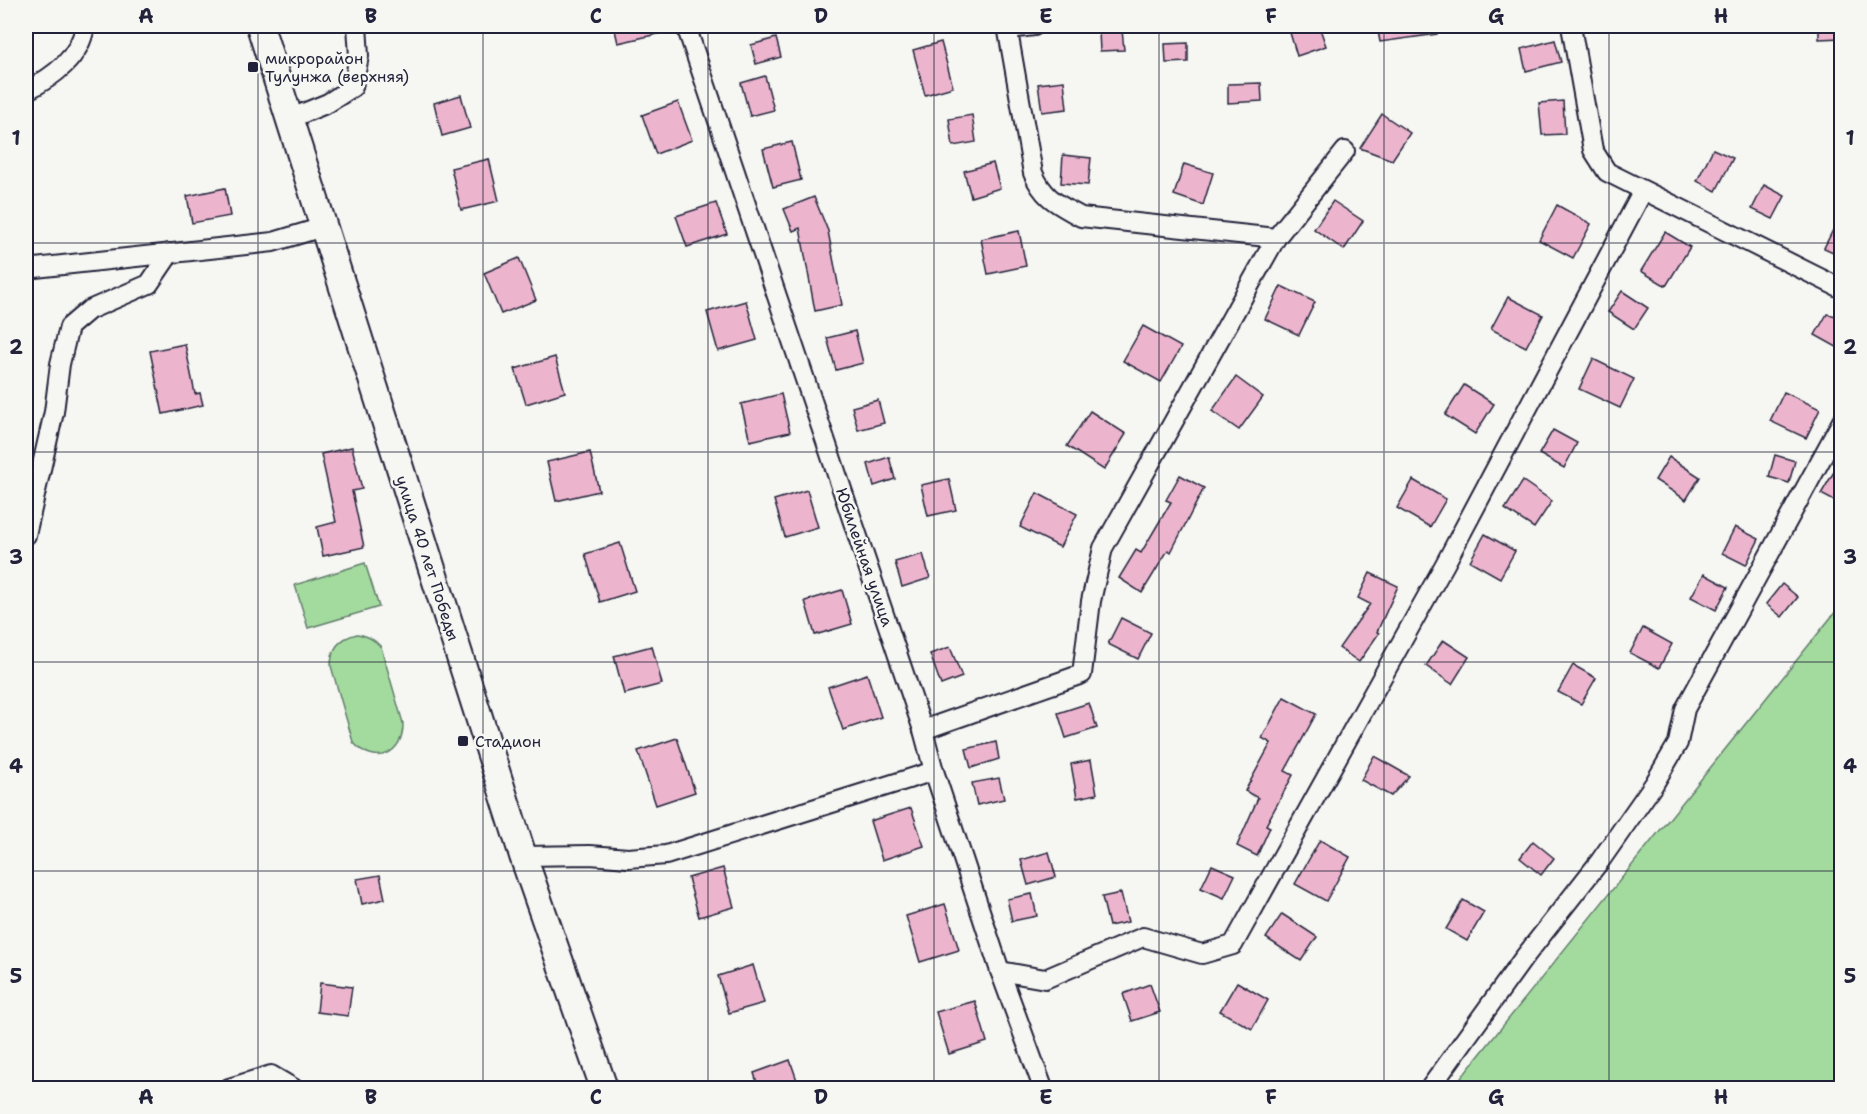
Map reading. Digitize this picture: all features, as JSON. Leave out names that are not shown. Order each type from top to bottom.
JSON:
[{"type":"street","points":[[26,92],[58,71],[75,53],[84,26]]},
{"type":"street","name":"улица 40 лет Победы","points":[[260,26],[524,856],[603,1089]]},
{"type":"street","points":[[289,119],[328,103],[353,87],[359,56],[357,26]]},
{"type":"street","name":"Юбилейная улица","points":[[686,26],[923,730],[934,771],[1000,971],[1043,1089]]},
{"type":"street","points":[[1034,26],[1008,27],[1034,173],[1040,189],[1053,201],[1081,217],[1276,238]]},
{"type":"street","points":[[1571,26],[1593,150],[1607,172],[1842,289]]},
{"type":"street","points":[[923,730],[1082,674],[1091,601],[1103,548],[1276,238],[1345,151]]},
{"type":"street","points":[[1000,971],[1045,979],[1143,937],[1202,954],[1233,945],[1445,564],[1643,191]]},
{"type":"street","points":[[26,269],[273,242],[323,227]]},
{"type":"street","points":[[26,535],[54,412],[60,364],[69,327],[89,310],[149,284],[170,253]]},
{"type":"street","points":[[1431,1089],[1523,959],[1600,861],[1654,784],[1678,743],[1685,709],[1842,422]]},
{"type":"street","points":[[524,856],[590,855],[628,858],[666,855],[934,771]]},
{"type":"street","points":[[230,1089],[271,1075],[293,1089]]},
{"type":"green space","points":[[365,563],[379,607],[308,628],[295,585]]},
{"type":"green space","points":[[1841,605],[1841,1088],[1453,1088]]},
{"type":"green space","points":[[357,634],[370,638],[381,647],[403,723],[399,743],[386,754],[370,754],[361,750],[353,742],[331,666],[335,649],[341,641]]},
{"type":"building","points":[[614,26],[670,26],[671,31],[618,43]]},
{"type":"building","points":[[1288,26],[1319,26],[1326,46],[1297,56]]},
{"type":"building","points":[[1377,26],[1436,26],[1437,34],[1380,42]]},
{"type":"building","points":[[1819,26],[1842,26],[1842,38],[1819,39]]},
{"type":"building","points":[[1122,30],[1124,50],[1100,51],[1099,32]]},
{"type":"building","points":[[776,38],[781,57],[756,64],[751,45]]},
{"type":"building","points":[[1555,40],[1561,62],[1526,71],[1521,49]]},
{"type":"building","points":[[941,42],[953,87],[925,95],[913,50]]},
{"type":"building","points":[[1188,43],[1188,62],[1166,63],[1165,44]]},
{"type":"building","points":[[765,76],[774,110],[750,116],[741,83]]},
{"type":"building","points":[[1064,81],[1067,109],[1042,112],[1038,84]]},
{"type":"building","points":[[1261,83],[1262,101],[1228,103],[1228,84]]},
{"type":"building","points":[[461,95],[470,128],[442,136],[434,103]]},
{"type":"building","points":[[1563,101],[1565,134],[1542,135],[1539,103]]},
{"type":"building","points":[[678,102],[692,140],[656,154],[642,115]]},
{"type":"building","points":[[1382,114],[1410,133],[1392,160],[1360,148]]},
{"type":"building","points":[[972,115],[976,142],[953,146],[949,119]]},
{"type":"building","points":[[792,142],[801,180],[773,187],[763,149]]},
{"type":"building","points":[[1713,149],[1733,158],[1716,191],[1697,181]]},
{"type":"building","points":[[1063,155],[1091,158],[1088,185],[1061,183]]},
{"type":"building","points":[[489,159],[499,201],[461,210],[451,168]]},
{"type":"building","points":[[993,163],[1000,188],[971,197],[964,171]]},
{"type":"building","points":[[1184,164],[1213,173],[1203,205],[1174,195]]},
{"type":"building","points":[[1764,185],[1785,196],[1773,219],[1752,209]]},
{"type":"building","points":[[225,188],[230,216],[192,223],[187,196]]},
{"type":"building","points":[[814,197],[828,231],[842,305],[815,311],[800,228],[793,231],[784,209]]},
{"type":"building","points":[[1333,201],[1363,221],[1344,250],[1314,229]]},
{"type":"building","points":[[716,203],[727,234],[687,247],[676,216]]},
{"type":"building","points":[[1557,205],[1591,224],[1573,258],[1539,240]]},
{"type":"building","points":[[1842,212],[1842,256],[1824,248]]},
{"type":"building","points":[[1019,231],[1026,266],[988,274],[981,239]]},
{"type":"building","points":[[1665,232],[1690,247],[1666,286],[1641,271]]},
{"type":"building","points":[[519,258],[536,300],[501,314],[484,273]]},
{"type":"building","points":[[1281,286],[1315,302],[1299,335],[1265,319]]},
{"type":"building","points":[[1622,291],[1648,308],[1634,329],[1608,312]]},
{"type":"building","points":[[1508,297],[1543,315],[1526,347],[1491,329]]},
{"type":"building","points":[[746,301],[757,340],[718,351],[707,312]]},
{"type":"building","points":[[1827,314],[1842,317],[1842,350],[1815,335]]},
{"type":"building","points":[[1143,326],[1181,347],[1161,382],[1123,361]]},
{"type":"building","points":[[855,331],[863,363],[836,370],[827,338]]},
{"type":"building","points":[[185,344],[195,394],[200,393],[203,405],[163,414],[150,351]]},
{"type":"building","points":[[555,357],[565,392],[526,404],[515,369]]},
{"type":"building","points":[[1593,359],[1634,379],[1620,408],[1579,389]]},
{"type":"building","points":[[1236,377],[1263,397],[1239,430],[1212,411]]},
{"type":"building","points":[[1464,385],[1494,404],[1475,434],[1445,415]]},
{"type":"building","points":[[1784,392],[1820,409],[1806,438],[1770,421]]},
{"type":"building","points":[[781,394],[790,432],[750,441],[741,404]]},
{"type":"building","points":[[878,400],[884,423],[858,430],[852,407]]},
{"type":"building","points":[[1090,411],[1126,434],[1104,470],[1067,446]]},
{"type":"building","points":[[1553,430],[1577,443],[1564,468],[1539,454]]},
{"type":"building","points":[[352,447],[362,489],[352,491],[364,547],[323,556],[317,527],[336,522],[321,454]]},
{"type":"building","points":[[590,452],[599,491],[556,501],[547,462]]},
{"type":"building","points":[[1775,455],[1795,461],[1789,483],[1769,477]]},
{"type":"building","points":[[889,457],[895,479],[874,486],[868,464]]},
{"type":"building","points":[[1669,457],[1700,477],[1686,500],[1655,480]]},
{"type":"building","points":[[1842,458],[1842,505],[1821,494]]},
{"type":"building","points":[[1180,475],[1204,488],[1171,552],[1168,550],[1142,593],[1119,578],[1136,550],[1141,553],[1171,502],[1166,500]]},
{"type":"building","points":[[949,479],[956,510],[928,516],[921,485]]},
{"type":"building","points":[[1413,480],[1446,499],[1430,527],[1397,508]]},
{"type":"building","points":[[1523,481],[1552,501],[1534,528],[1505,509]]},
{"type":"building","points":[[807,490],[818,527],[785,537],[774,500]]},
{"type":"building","points":[[1037,493],[1077,514],[1060,547],[1020,527]]},
{"type":"building","points":[[1735,527],[1759,539],[1746,565],[1722,553]]},
{"type":"building","points":[[1485,534],[1515,551],[1500,578],[1470,561]]},
{"type":"building","points":[[620,543],[635,591],[600,602],[585,554]]},
{"type":"building","points":[[923,554],[930,578],[902,587],[895,562]]},
{"type":"building","points":[[1370,573],[1398,586],[1377,632],[1379,633],[1359,662],[1339,648],[1370,604],[1358,598]]},
{"type":"building","points":[[1704,574],[1728,587],[1716,610],[1691,597]]},
{"type":"building","points":[[1782,584],[1798,597],[1782,617],[1766,604]]},
{"type":"building","points":[[842,590],[852,624],[815,635],[805,601]]},
{"type":"building","points":[[1121,618],[1151,633],[1138,659],[1108,644]]},
{"type":"building","points":[[1643,628],[1672,644],[1659,668],[1630,653]]},
{"type":"building","points":[[1443,640],[1469,657],[1452,684],[1426,666]]},
{"type":"building","points":[[652,646],[662,684],[624,694],[614,656]]},
{"type":"building","points":[[950,647],[962,677],[941,685],[930,654]]},
{"type":"building","points":[[1573,665],[1596,678],[1581,704],[1558,692]]},
{"type":"building","points":[[867,674],[881,717],[843,730],[828,687]]},
{"type":"building","points":[[1284,697],[1316,714],[1285,771],[1293,775],[1266,825],[1270,827],[1257,856],[1237,846],[1258,798],[1245,791],[1271,743],[1262,738]]},
{"type":"building","points":[[1089,703],[1097,728],[1066,738],[1058,713]]},
{"type":"building","points":[[677,738],[695,792],[656,805],[638,751]]},
{"type":"building","points":[[996,742],[999,759],[971,768],[966,749]]},
{"type":"building","points":[[1374,756],[1409,776],[1391,796],[1361,780]]},
{"type":"building","points":[[1091,760],[1097,794],[1077,798],[1071,764]]},
{"type":"building","points":[[999,778],[1004,799],[977,805],[972,783]]},
{"type":"building","points":[[911,808],[924,846],[882,860],[870,821]]},
{"type":"building","points":[[1320,840],[1350,857],[1326,901],[1295,884]]},
{"type":"building","points":[[1533,841],[1554,858],[1541,875],[1520,858]]},
{"type":"building","points":[[1049,852],[1056,877],[1028,885],[1021,860]]},
{"type":"building","points":[[1212,865],[1235,875],[1224,898],[1201,888]]},
{"type":"building","points":[[723,868],[734,907],[699,917],[688,878]]},
{"type":"building","points":[[380,875],[385,899],[362,904],[357,879]]},
{"type":"building","points":[[1121,893],[1128,922],[1109,926],[1102,897]]},
{"type":"building","points":[[1032,894],[1037,916],[1012,921],[1007,899]]},
{"type":"building","points":[[1463,900],[1484,912],[1467,941],[1446,929]]},
{"type":"building","points":[[945,904],[959,950],[920,962],[906,916]]},
{"type":"building","points":[[1282,914],[1317,937],[1301,961],[1266,938]]},
{"type":"building","points":[[753,965],[764,1003],[729,1013],[718,976]]},
{"type":"building","points":[[1237,982],[1268,1000],[1252,1029],[1220,1011]]},
{"type":"building","points":[[320,983],[352,987],[348,1016],[317,1012]]},
{"type":"building","points":[[1150,984],[1160,1012],[1132,1021],[1123,994]]},
{"type":"building","points":[[975,1001],[987,1042],[949,1054],[936,1012]]},
{"type":"building","points":[[790,1060],[800,1089],[759,1089],[754,1073]]},
{"type":"place","name":"микрорайон Тулунжа (верхняя)","points":[[253,67]]},
{"type":"place","name":"Стадион","points":[[463,741]]}]
